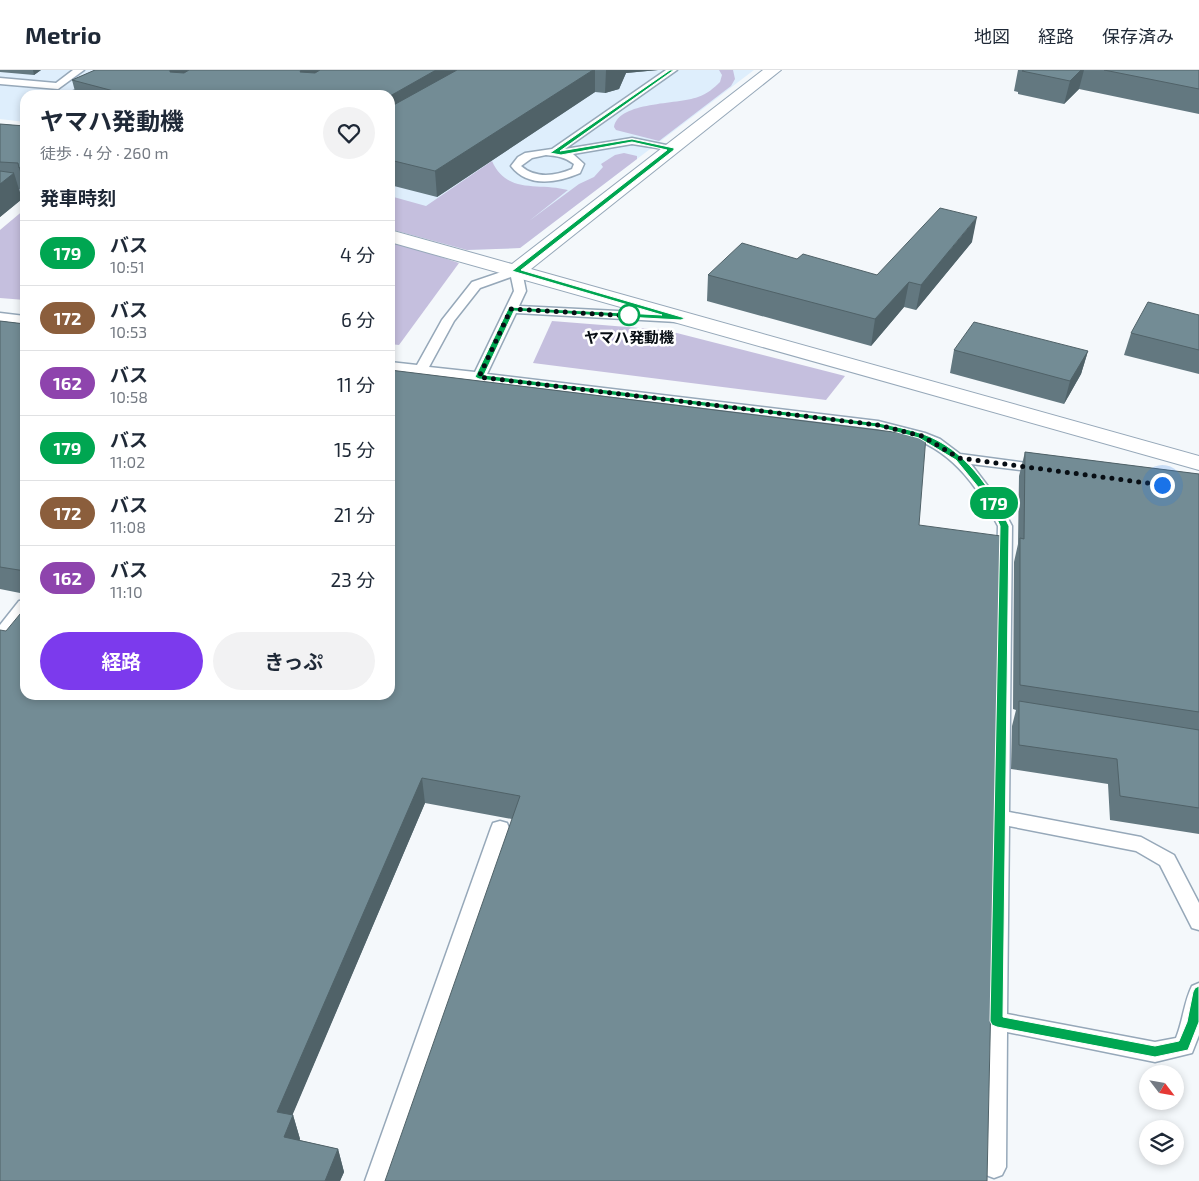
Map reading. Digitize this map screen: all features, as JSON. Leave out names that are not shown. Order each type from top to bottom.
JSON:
[{"type":"street","points":[[516,271],[773,70]]},
{"type":"street","points":[[395,239],[1199,463]]},
{"type":"lane","points":[[0,81],[58,86],[79,70]]},
{"type":"lane","points":[[81,90],[126,70]]},
{"type":"lane","points":[[557,153],[672,70]]},
{"type":"lane","points":[[557,153],[573,158],[579,164],[576,171],[565,176],[549,179],[533,178],[521,173],[516,166],[519,160],[530,154],[557,153],[632,141],[672,149]]},
{"type":"lane","points":[[0,192],[20,194]]},
{"type":"lane","points":[[421,370],[448,320],[476,285],[516,271],[520,291],[479,377]]},
{"type":"lane","points":[[511,309],[681,318]]},
{"type":"lane","points":[[0,317],[20,319]]},
{"type":"lane","points":[[395,367],[878,425],[922,436],[959,458],[992,498],[1005,526],[994,1167]]},
{"type":"lane","points":[[959,458],[1055,471]]},
{"type":"lane","points":[[0,636],[20,611]]},
{"type":"lane","points":[[1002,716],[1021,719]]},
{"type":"lane","points":[[1000,818],[1141,844],[1167,860],[1199,922]]},
{"type":"lane","points":[[377,1181],[500,828]]},
{"type":"lane","points":[[997,1021],[1155,1052],[1184,1046],[1193,1022],[1199,992]]},
{"type":"shaded area","points":[[0,70],[754,70],[520,248],[467,250],[395,230],[395,90],[20,90],[20,121],[0,119]]},
{"type":"shaded area","points":[[719,70],[733,70],[735,79],[731,86],[659,141],[616,130],[614,127],[618,119],[626,112],[650,105],[689,100],[704,94],[720,82],[722,75]]},
{"type":"shaded area","points":[[624,153],[637,156],[637,159],[520,248],[467,250],[395,230],[395,197],[426,206],[492,161],[498,172],[506,179],[515,183],[568,190],[529,221],[579,184],[594,177],[603,167],[601,164],[615,155]]},
{"type":"shaded area","points":[[20,213],[20,300],[0,298],[0,230]]},
{"type":"shaded area","points":[[395,242],[459,263],[399,345],[395,345]]},
{"type":"shaded area","points":[[552,321],[665,330],[845,376],[826,400],[533,363]]},
{"type":"building","points":[[95,70],[170,70],[170,72],[184,73],[189,70],[301,70],[300,72],[315,73],[320,70],[436,70],[395,93],[395,90],[110,90],[72,80]]},
{"type":"building","points":[[457,70],[593,70],[435,171],[395,161],[395,104]]},
{"type":"building","points":[[1081,70],[1070,81],[1022,71]]},
{"type":"building","points":[[1104,70],[1199,70],[1199,89]]},
{"type":"building","points":[[0,124],[20,126],[20,168],[18,163],[0,162]]},
{"type":"building","points":[[0,171],[14,173],[0,184]]},
{"type":"building","points":[[940,208],[977,217],[921,285],[909,282],[875,319],[708,275],[742,243],[797,259],[803,254],[877,275]]},
{"type":"building","points":[[1148,302],[1199,315],[1199,350],[1131,333]]},
{"type":"building","points":[[0,321],[20,323],[20,570],[0,567]]},
{"type":"building","points":[[974,322],[1088,351],[1070,381],[954,350]]},
{"type":"building","points":[[395,371],[926,436],[919,525],[1001,536],[987,1181],[385,1181],[520,796],[422,778],[277,1112],[293,1115],[284,1137],[338,1149],[325,1181],[0,1181],[0,630],[6,631],[20,614],[20,700],[395,700]]},
{"type":"building","points":[[1025,452],[1199,474],[1199,712],[1020,685],[1020,538],[1024,539]]},
{"type":"building","points":[[1019,701],[1199,730],[1199,808],[1120,796],[1117,759],[1019,745]]},
{"type":"bus line","name":"179","points":[[672,70],[554,153],[632,141],[672,149],[516,271],[681,318],[511,309],[479,377],[878,425],[922,436],[959,458],[992,498],[1005,526],[997,1021],[1155,1052],[1184,1046],[1193,1022],[1199,992]]},
{"type":"place","name":"ヤマハ発動機","points":[[629,315]]},
{"type":"route","points":[[629,315],[633,316],[511,309],[479,377],[878,425],[922,436],[959,458],[1162,485]]}]
